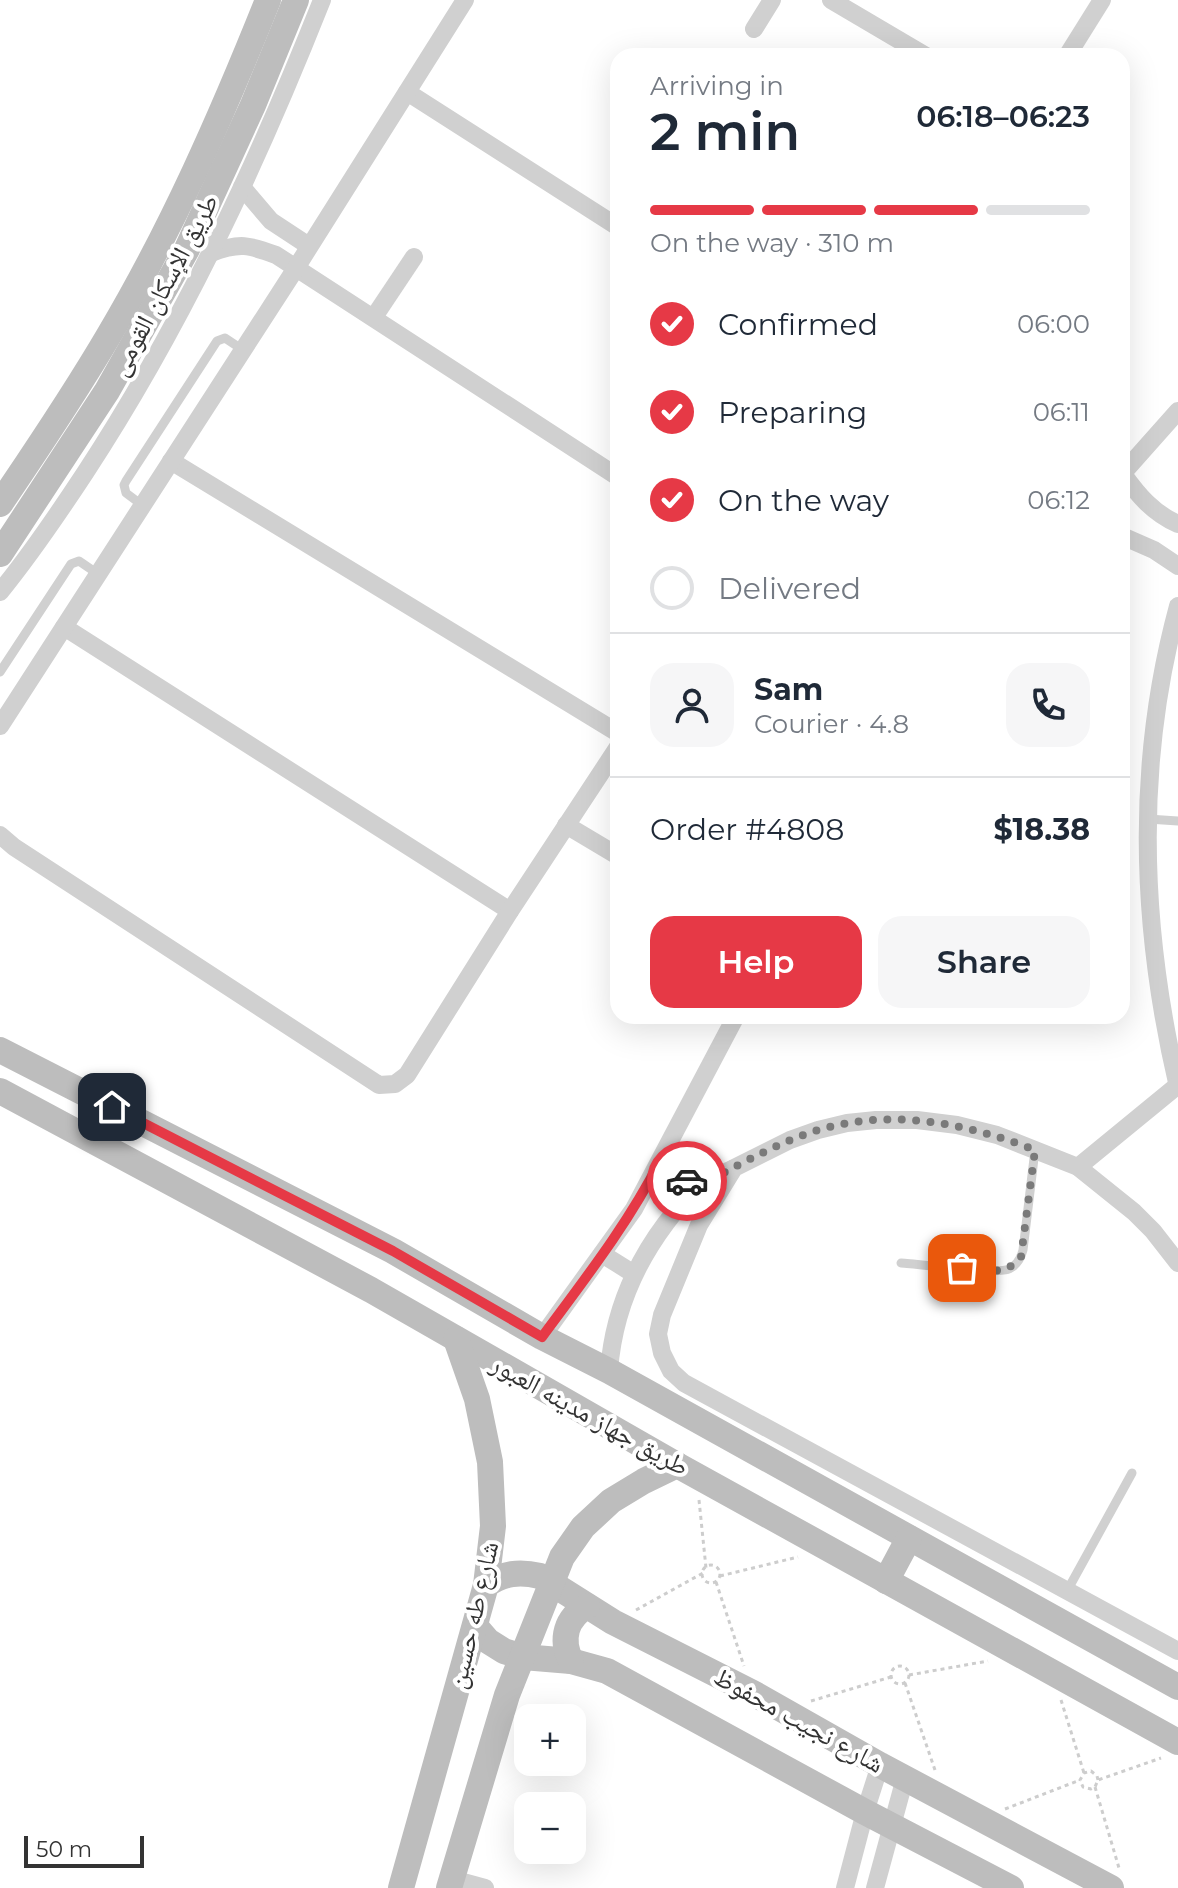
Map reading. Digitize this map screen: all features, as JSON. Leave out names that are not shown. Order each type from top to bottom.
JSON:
[{"type":"main road","name":"طريق الإسكان القومى","points":[[0,504],[60,416],[134,291],[194,172],[268,0]]},
{"type":"main road","name":"طريق الإسكان القومى","points":[[0,554],[107,391],[187,249],[253,105],[296,0]]},
{"type":"main road","name":"طريق جهاز مدينه العبور","points":[[0,1050],[393,1251],[542,1337],[609,1371],[1178,1687]]},
{"type":"main road","name":"طريق جهاز مدينه العبور","points":[[0,1091],[371,1290],[686,1470],[1052,1672],[1171,1749]]},
{"type":"main road","points":[[371,1290],[393,1251]]},
{"type":"main road","name":"شارع طه حسين","points":[[401,1888],[486,1585],[493,1526],[490,1462],[477,1399],[456,1339]]},
{"type":"main road","name":"شارع طه حسين","points":[[451,1883],[507,1695],[562,1557],[583,1527],[611,1501],[644,1481],[686,1470]]},
{"type":"main road","points":[[886,1581],[909,1538]]},
{"type":"main road","name":"شارع نجيب محفوظ","points":[[486,1585],[512,1573],[540,1576],[613,1622],[753,1693],[945,1800],[1116,1881]]},
{"type":"main road","points":[[571,1661],[566,1646],[566,1630],[574,1616],[587,1606]]},
{"type":"main road","name":"شارع نجيب محفوظ","points":[[475,1626],[488,1641],[504,1651],[523,1657],[571,1661],[607,1671],[1011,1888]]},
{"type":"street","points":[[0,592],[36,545],[101,448],[211,253],[278,108],[322,0]]},
{"type":"street","points":[[0,726],[465,0]]},
{"type":"street","points":[[754,29],[772,0]]},
{"type":"street","points":[[831,0],[912,48]]},
{"type":"street","points":[[1072,48],[1102,0]]},
{"type":"street","points":[[407,92],[610,222]]},
{"type":"street","points":[[242,187],[271,221],[309,246]]},
{"type":"street","points":[[211,253],[231,246],[254,247],[276,255],[610,472]]},
{"type":"street","points":[[374,317],[414,257]]},
{"type":"street","points":[[1130,465],[1178,411]]},
{"type":"street","points":[[171,461],[610,728]]},
{"type":"street","points":[[1130,484],[1155,511],[1178,524]]},
{"type":"street","points":[[1130,540],[1154,550],[1178,566]]},
{"type":"street","points":[[1078,1167],[1178,1086],[1161,1007],[1153,945],[1148,882],[1148,819],[1151,757],[1159,695],[1178,606]]},
{"type":"street","points":[[64,627],[510,911]]},
{"type":"street","points":[[0,835],[379,1085],[395,1084],[407,1075],[610,759]]},
{"type":"street","points":[[566,825],[610,851]]},
{"type":"street","points":[[542,1337],[634,1209],[732,1024]]},
{"type":"street","points":[[609,1371],[619,1311],[634,1274],[662,1228],[696,1187],[790,1140],[847,1123],[917,1120],[957,1125],[997,1135],[1078,1167],[1134,1212],[1178,1263]]},
{"type":"street","points":[[660,1161],[696,1187]]},
{"type":"street","points":[[734,1168],[699,1225],[662,1315],[658,1334],[662,1353],[671,1371],[703,1395],[1178,1651]]},
{"type":"street","points":[[602,1254],[634,1274]]},
{"type":"street","points":[[845,1888],[880,1765]]},
{"type":"street","points":[[875,1888],[905,1778]]},
{"type":"street","points":[[451,1883],[485,1888]]},
{"type":"lane","points":[[142,505],[126,493],[124,485],[217,341],[225,338],[243,350]]},
{"type":"lane","points":[[0,672],[73,563],[79,561],[98,574]]},
{"type":"lane","points":[[1148,819],[1178,821]]},
{"type":"lane","points":[[901,1263],[1002,1271],[1016,1264],[1023,1250],[1035,1150]]},
{"type":"lane","points":[[1067,1591],[1132,1473]]},
{"type":"path","points":[[613,1622],[703,1573],[706,1568],[686,1470]]},
{"type":"path","points":[[720,1576],[797,1557]]},
{"type":"path","points":[[706,1568],[719,1569],[720,1576],[716,1582]]},
{"type":"path","points":[[703,1573],[707,1582],[716,1582]]},
{"type":"path","points":[[716,1582],[753,1693]]},
{"type":"path","points":[[909,1675],[1020,1655]]},
{"type":"path","points":[[905,1683],[894,1683],[891,1677],[893,1669],[900,1666],[907,1669],[909,1675],[905,1683],[945,1800]]},
{"type":"path","points":[[1052,1672],[1084,1773]]},
{"type":"path","points":[[782,1709],[891,1677]]},
{"type":"path","points":[[1116,1881],[1095,1787],[1098,1780],[1171,1749]]},
{"type":"path","points":[[981,1819],[1080,1780],[1084,1773],[1095,1773],[1098,1780]]},
{"type":"path","points":[[1080,1780],[1083,1787],[1095,1787]]},
{"type":"way so far","points":[[687,1181],[696,1187],[790,1140],[847,1123],[876,1120],[917,1120],[957,1125],[997,1135],[1035,1150],[1021,1257],[1016,1264],[1002,1271],[962,1268]]},
{"type":"route","points":[[112,1107],[393,1251],[542,1337],[619,1232],[660,1161],[687,1181]]}]
